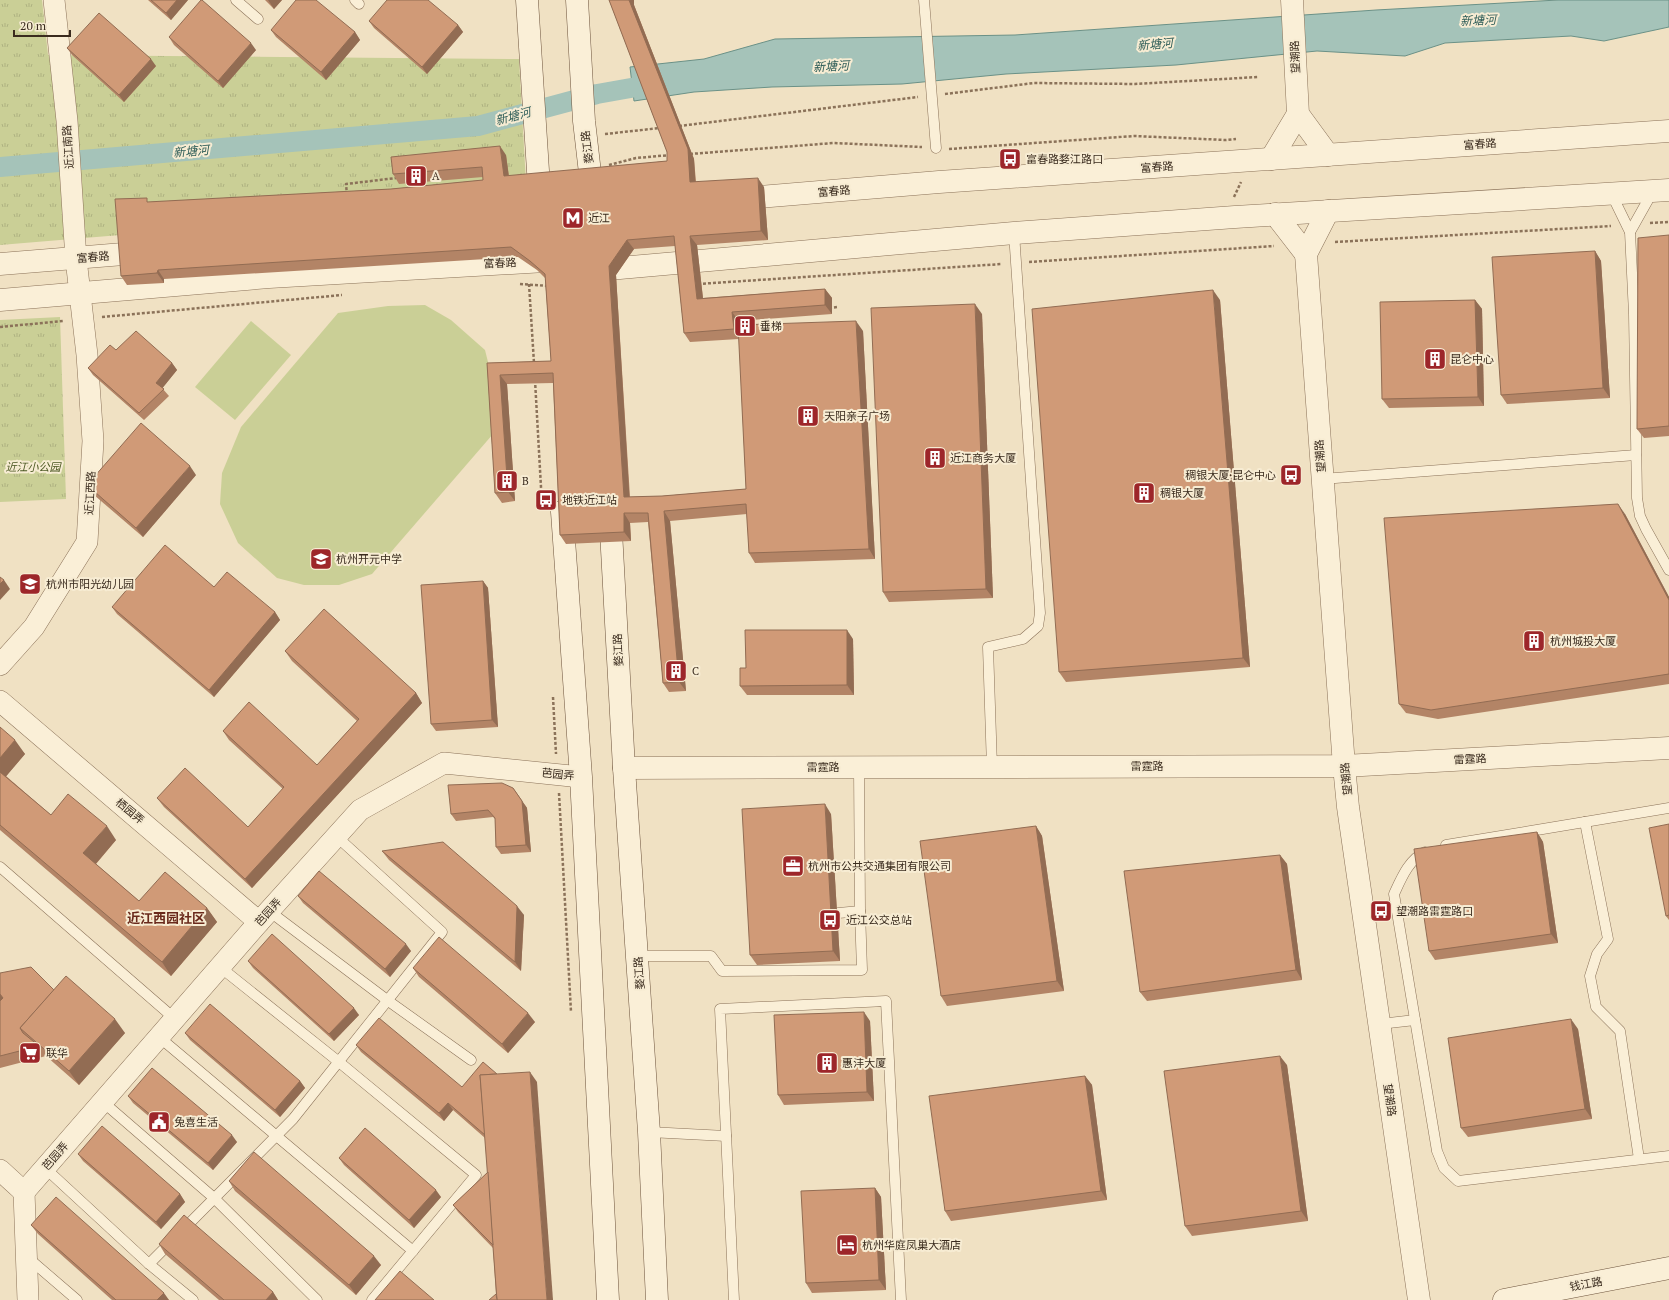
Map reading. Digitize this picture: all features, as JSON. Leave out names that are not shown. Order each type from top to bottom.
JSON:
[{"type":"street","name":"近江南路","points":[[54,0],[68,149],[79,294]]},
{"type":"street","points":[[527,0],[534,92],[541,252]]},
{"type":"street","name":"婺江路","points":[[576,0],[584,121],[595,213]]},
{"type":"street","name":"望潮路","points":[[1292,0],[1298,104]]},
{"type":"street","points":[[1298,104],[1328,155]]},
{"type":"street","points":[[1271,159],[1298,104]]},
{"type":"street","name":"富春路","points":[[713,201],[939,182],[1669,131]]},
{"type":"street","name":"富春路","points":[[0,300],[541,252],[598,279],[1014,233],[1274,214],[1661,190]]},
{"type":"street","points":[[1274,214],[1306,254],[1328,211]]},
{"type":"street","points":[[596,248],[598,279]]},
{"type":"street","name":"富春路","points":[[0,264],[170,251]]},
{"type":"street","name":"望潮路","points":[[1306,254],[1348,806],[1419,1300]]},
{"type":"street","name":"近江西路","points":[[0,665],[34,626],[87,542],[92,442],[87,355],[79,294]]},
{"type":"street","points":[[561,492],[581,776],[608,1300]]},
{"type":"street","name":"婺江路","points":[[609,492],[624,768],[649,1132],[657,1300]]},
{"type":"street","name":"栖园弄","points":[[0,701],[264,916]]},
{"type":"street","name":"雷霆路","points":[[624,768],[1344,766],[1669,748]]},
{"type":"street","name":"芭园弄","points":[[24,1192],[264,916],[360,810],[444,763],[581,776]]},
{"type":"street","points":[[0,1170],[24,1192],[28,1300]]},
{"type":"street","name":"钱江路","points":[[1504,1300],[1669,1268]]},
{"type":"lane","points":[[236,0],[258,19]]},
{"type":"lane","points":[[924,0],[936,148]]},
{"type":"lane","points":[[1630,232],[1661,190]]},
{"type":"lane","points":[[1611,193],[1630,232],[1634,314],[1636,455],[1640,516],[1669,570]]},
{"type":"lane","points":[[992,767],[988,646],[1023,639],[1038,626],[1040,613],[1014,233]]},
{"type":"lane","points":[[1322,479],[1636,455]]},
{"type":"lane","points":[[638,956],[711,956],[722,971],[862,970],[859,767]]},
{"type":"lane","points":[[1669,808],[1440,846],[1419,855],[1405,872],[1394,894],[1437,1151],[1444,1168],[1458,1181],[1669,1156]]},
{"type":"lane","points":[[1585,822],[1608,938],[1597,954],[1590,976],[1596,1007],[1620,1031],[1639,1159]]},
{"type":"lane","points":[[149,1264],[293,1119],[442,932],[336,836]]},
{"type":"lane","points":[[0,867],[175,1019]]},
{"type":"lane","points":[[828,914],[860,911]]},
{"type":"lane","points":[[264,916],[387,1000],[471,1060]]},
{"type":"lane","points":[[220,967],[339,1062],[476,1175],[372,1300]]},
{"type":"lane","points":[[734,1300],[720,1009],[886,1001],[901,1300]]},
{"type":"lane","points":[[1380,1024],[1415,1020]]},
{"type":"lane","points":[[159,1037],[413,1251]]},
{"type":"lane","points":[[103,1102],[214,1198],[317,1300]]},
{"type":"lane","points":[[649,1132],[726,1136]]},
{"type":"lane","points":[[45,1168],[149,1264],[193,1300]]},
{"type":"lane","points":[[27,1257],[78,1300]]},
{"type":"path","points":[[686,154],[834,143],[957,149],[1134,136],[1226,140],[1236,139]]},
{"type":"path","points":[[590,171],[636,158],[679,155]]},
{"type":"path","points":[[347,202],[346,184],[399,178]]},
{"type":"path","points":[[1233,197],[1243,178]]},
{"type":"path","points":[[1645,224],[1669,222]]},
{"type":"path","points":[[1331,242],[1614,226]]},
{"type":"path","points":[[1021,262],[1276,246]]},
{"type":"path","points":[[517,284],[541,252]]},
{"type":"path","points":[[534,368],[541,252]]},
{"type":"path","points":[[694,284],[1005,263]]},
{"type":"path","points":[[0,327],[343,295]]},
{"type":"path","points":[[823,309],[838,307]]},
{"type":"path","points":[[535,376],[542,511]]},
{"type":"path","points":[[553,694],[571,1014]]},
{"type":"green space","points":[[0,0],[42,0],[48,55],[519,59],[527,201],[0,245]]},
{"type":"green space","points":[[425,305],[451,320],[485,350],[495,390],[493,434],[372,574],[339,585],[304,585],[277,578],[238,543],[220,504],[222,473],[241,427],[338,313],[388,306]]},
{"type":"green space","name":"近江小公园","points":[[60,317],[66,499],[0,502],[0,320]]},
{"type":"green space","points":[[251,321],[291,355],[235,420],[195,387]]},
{"type":"water","points":[[1558,0],[1669,0],[1669,27],[1604,41],[1571,36],[1445,43],[1405,56],[1317,51],[1176,65],[1006,74],[902,84],[772,87],[694,92],[634,101],[630,67],[704,59],[775,39],[1015,35],[1376,10]]},
{"type":"building","points":[[151,0],[177,0],[166,13]]},
{"type":"building","points":[[201,0],[251,43],[218,81],[169,37]]},
{"type":"building","points":[[296,0],[316,0],[355,32],[321,72],[271,30]]},
{"type":"building","points":[[387,0],[428,0],[458,25],[422,67],[369,21]]},
{"type":"building","name":"近江","points":[[609,0],[629,0],[688,149],[690,182],[758,178],[761,231],[690,236],[697,299],[825,289],[825,305],[732,312],[734,329],[684,333],[674,236],[627,240],[609,266],[624,497],[662,496],[746,489],[738,325],[856,321],[869,549],[749,553],[746,504],[664,511],[679,682],[663,683],[648,513],[624,513],[624,532],[560,535],[553,373],[500,375],[508,492],[495,493],[487,363],[551,361],[545,274],[511,247],[158,270],[157,273],[121,276],[115,199],[147,198],[147,202],[391,189],[483,180],[482,167],[393,174],[391,157],[500,146],[504,176],[667,161],[667,152]]},
{"type":"building","points":[[99,13],[151,59],[119,95],[67,48]]},
{"type":"building","points":[[1669,235],[1669,426],[1637,429],[1638,238]]},
{"type":"building","points":[[1595,251],[1603,388],[1501,395],[1492,257]]},
{"type":"building","name":"稠银大厦","points":[[1213,290],[1243,658],[1059,672],[1032,309]]},
{"type":"building","name":"昆仑中心","points":[[1475,300],[1478,397],[1382,399],[1380,302]]},
{"type":"building","name":"近江商务大厦","points":[[975,304],[986,589],[883,592],[871,308]]},
{"type":"building","points":[[749,318],[750,325],[738,325],[738,330],[737,319]]},
{"type":"building","points":[[136,331],[172,363],[156,383],[164,389],[139,413],[88,368],[110,345],[116,350]]},
{"type":"building","points":[[141,423],[190,466],[136,528],[87,485]]},
{"type":"building","name":"杭州城投大厦","points":[[1618,504],[1669,600],[1669,674],[1431,710],[1399,704],[1384,518]]},
{"type":"building","points":[[165,545],[214,587],[227,572],[275,612],[209,690],[112,607]]},
{"type":"building","points":[[0,577],[4,580],[0,584]]},
{"type":"building","points":[[483,581],[492,720],[431,724],[421,585]]},
{"type":"building","points":[[324,609],[416,693],[245,879],[157,798],[185,768],[248,827],[284,787],[223,731],[249,702],[317,765],[359,719],[285,651]]},
{"type":"building","points":[[745,630],[847,630],[847,685],[740,686],[740,668],[746,668]]},
{"type":"building","points":[[0,727],[15,740],[0,758]]},
{"type":"building","points":[[0,772],[51,815],[68,794],[107,826],[83,853],[139,901],[165,872],[207,908],[162,962],[0,825]]},
{"type":"building","points":[[502,783],[513,788],[522,801],[526,845],[496,847],[495,818],[488,810],[451,814],[448,785]]},
{"type":"building","name":"杭州市公共交通集团有限公司","points":[[825,804],[833,951],[750,955],[742,809]]},
{"type":"building","points":[[1669,824],[1669,915],[1666,916],[1649,828]]},
{"type":"building","points":[[1036,826],[1057,981],[941,996],[920,841]]},
{"type":"building","points":[[1537,832],[1551,934],[1429,951],[1414,849]]},
{"type":"building","points":[[443,842],[517,906],[515,962],[382,851]]},
{"type":"building","points":[[1280,855],[1296,970],[1140,992],[1124,871]]},
{"type":"building","points":[[319,871],[406,944],[385,969],[298,896]]},
{"type":"building","points":[[272,934],[354,1008],[329,1034],[248,961]]},
{"type":"building","points":[[439,937],[528,1013],[502,1044],[413,968]]},
{"type":"building","points":[[31,967],[54,990],[20,1028],[23,1033],[39,1046],[0,1056],[0,1001],[3,998],[0,994],[0,973]]},
{"type":"building","points":[[66,976],[115,1019],[69,1071],[20,1028]]},
{"type":"building","points":[[210,1004],[300,1081],[275,1110],[185,1033]]},
{"type":"building","name":"惠沣大厦","points":[[864,1012],[867,1092],[778,1095],[774,1015]]},
{"type":"building","points":[[379,1018],[462,1087],[483,1062],[497,1074],[480,1075],[485,1135],[448,1103],[439,1113],[356,1045]]},
{"type":"building","points":[[1571,1019],[1585,1109],[1461,1128],[1448,1038]]},
{"type":"building","points":[[1280,1056],[1301,1211],[1185,1226],[1164,1071]]},
{"type":"building","points":[[152,1068],[232,1135],[208,1163],[128,1096]]},
{"type":"building","points":[[530,1072],[547,1300],[497,1300],[480,1075]]},
{"type":"building","points":[[1085,1076],[1101,1191],[945,1211],[929,1096]]},
{"type":"building","points":[[102,1126],[180,1194],[156,1222],[78,1154]]},
{"type":"building","points":[[365,1128],[436,1190],[409,1220],[339,1158]]},
{"type":"building","points":[[254,1152],[374,1256],[349,1285],[229,1181]]},
{"type":"building","points":[[488,1172],[493,1245],[453,1205]]},
{"type":"building","name":"杭州华庭凤巢大酒店","points":[[875,1188],[879,1280],[806,1283],[801,1191]]},
{"type":"building","points":[[56,1197],[164,1293],[157,1300],[116,1300],[31,1225]]},
{"type":"building","points":[[184,1215],[273,1292],[266,1300],[224,1300],[159,1244]]},
{"type":"building","points":[[400,1271],[434,1300],[375,1300]]},
{"type":"building","points":[[496,1294],[497,1300],[489,1300]]},
{"type":"waterway","name":"新塘河","points":[[0,167],[478,126],[597,94],[659,83]]},
{"type":"place","name":"富春路婺江路口","points":[[1010,159]]},
{"type":"place","name":"A","points":[[416,176]]},
{"type":"place","name":"近江","points":[[573,218]]},
{"type":"place","name":"垂梯","points":[[745,326]]},
{"type":"place","name":"昆仑中心","points":[[1435,359]]},
{"type":"place","name":"天阳亲子广场","points":[[808,416]]},
{"type":"place","name":"近江商务大厦","points":[[935,458]]},
{"type":"place","name":"稠银大厦·昆仑中心","points":[[1291,475]]},
{"type":"place","name":"B","points":[[507,481]]},
{"type":"place","name":"稠银大厦","points":[[1144,493]]},
{"type":"place","name":"地铁近江站","points":[[546,500]]},
{"type":"place","name":"杭州开元中学","points":[[321,559]]},
{"type":"place","name":"杭州市阳光幼儿园","points":[[30,584]]},
{"type":"place","name":"杭州城投大厦","points":[[1534,641]]},
{"type":"place","name":"C","points":[[676,671]]},
{"type":"place","name":"杭州市公共交通集团有限公司","points":[[793,866]]},
{"type":"place","name":"望潮路雷霆路口","points":[[1381,911]]},
{"type":"place","name":"近江公交总站","points":[[830,920]]},
{"type":"place","name":"联华","points":[[30,1053]]},
{"type":"place","name":"惠沣大厦","points":[[827,1063]]},
{"type":"place","name":"兔喜生活","points":[[159,1122]]},
{"type":"place","name":"杭州华庭凤巢大酒店","points":[[847,1245]]},
{"type":"district","name":"近江西园社区","points":[[166,918]]}]
